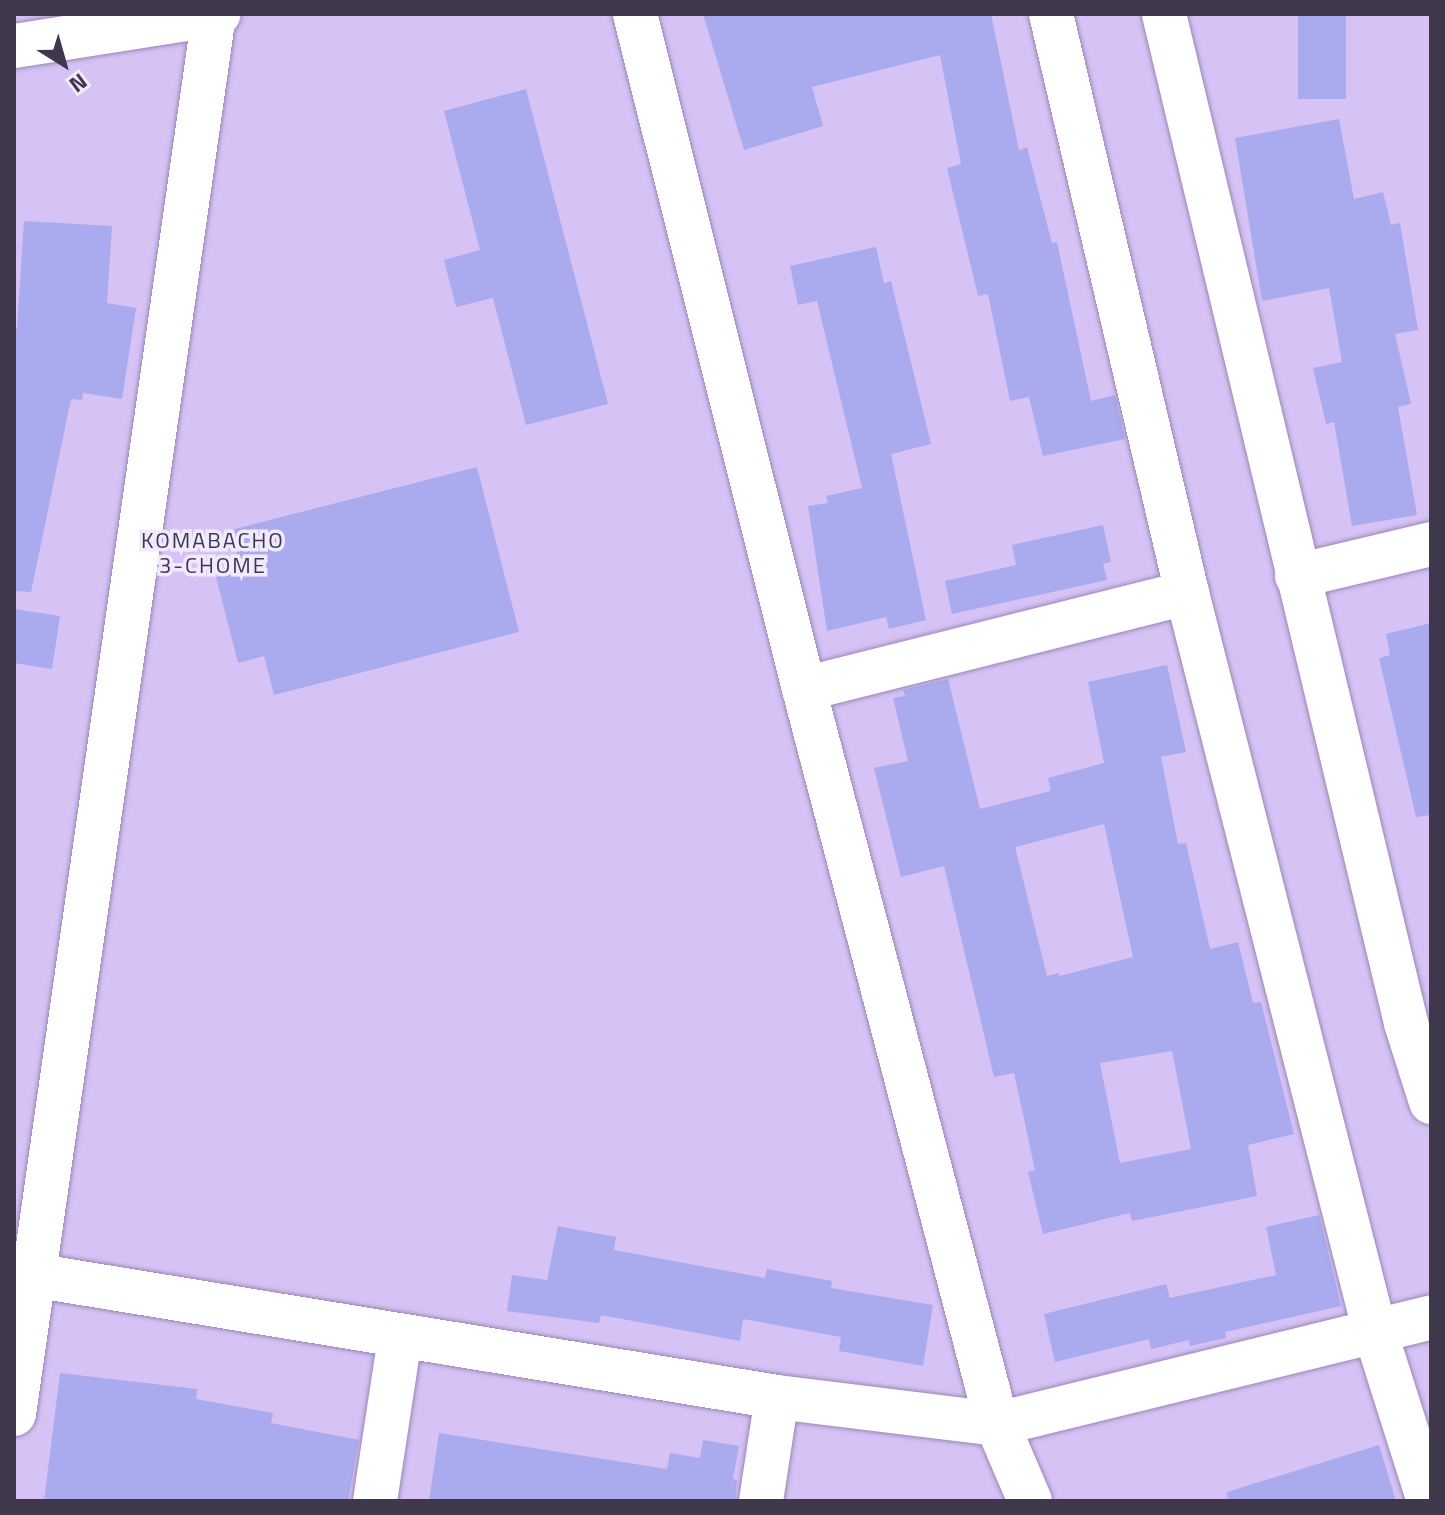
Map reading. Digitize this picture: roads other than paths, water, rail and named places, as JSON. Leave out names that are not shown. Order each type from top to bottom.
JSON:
[{"type":"street","points":[[14,46],[215,14],[24,1273],[14,1414]]},
{"type":"street","points":[[635,14],[804,689],[997,1424],[1030,1501]]},
{"type":"street","points":[[1051,14],[1187,593],[1374,1328],[1429,1501]]},
{"type":"street","points":[[1164,14],[1406,1023],[1431,1102]]},
{"type":"street","points":[[1297,576],[1431,544]]},
{"type":"street","points":[[804,689],[1187,593]]},
{"type":"street","points":[[24,1273],[400,1338],[777,1397],[997,1424],[1374,1328],[1431,1317]]},
{"type":"street","points":[[375,1501],[400,1338]]},
{"type":"street","points":[[761,1501],[777,1397]]},
{"type":"district","name":"KOMABACHO 3-CHOME","points":[[213,552]]}]
